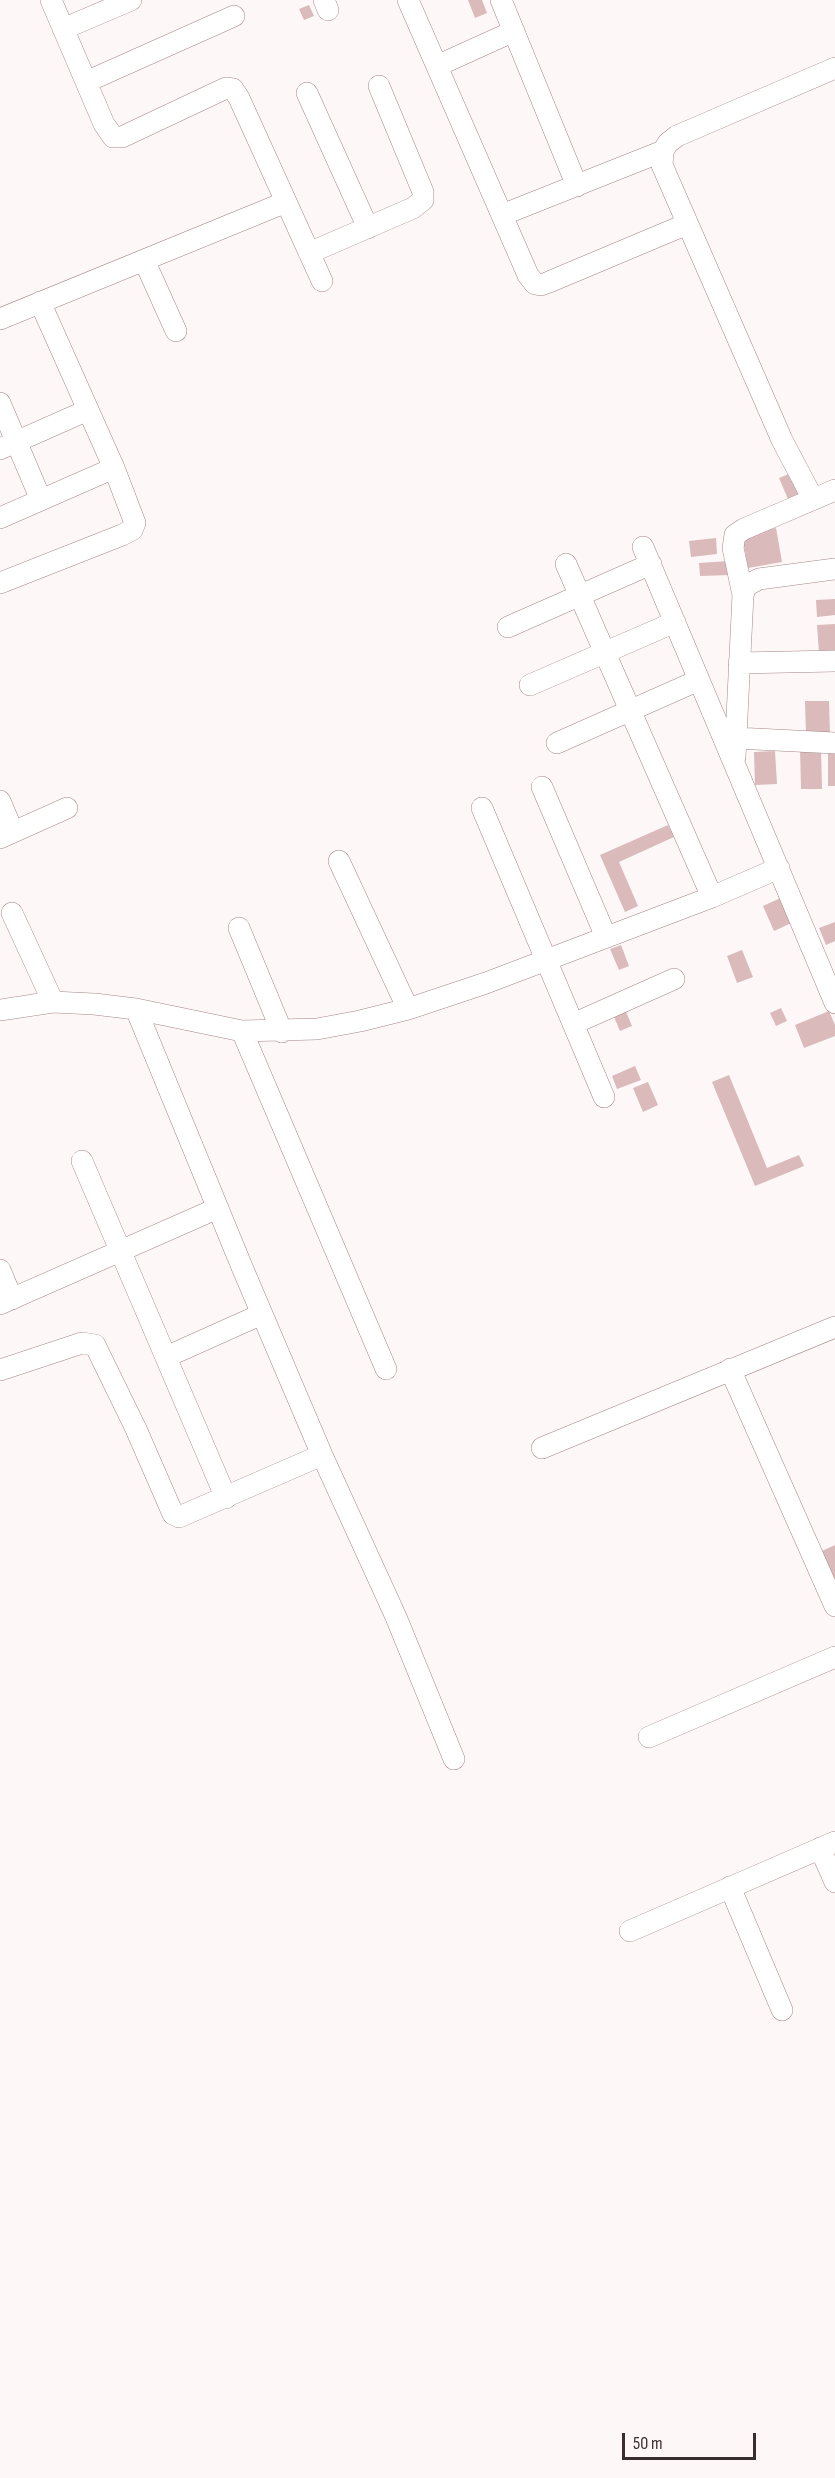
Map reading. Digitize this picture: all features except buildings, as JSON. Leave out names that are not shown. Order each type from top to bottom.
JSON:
[{"type":"street","points":[[51,0],[104,124],[113,137],[122,137],[225,88],[233,89],[322,281]]},
{"type":"street","points":[[63,29],[131,0]]},
{"type":"street","points":[[408,0],[439,65],[528,275],[535,284],[541,285],[687,224]]},
{"type":"street","points":[[501,0],[577,186]]},
{"type":"street","points":[[86,82],[234,16]]},
{"type":"street","points":[[439,65],[514,31]]},
{"type":"street","points":[[813,499],[782,440],[662,165],[663,151],[668,143],[677,136],[835,68]]},
{"type":"street","points":[[309,253],[413,208],[423,200],[423,192],[379,86]]},
{"type":"street","points":[[307,93],[368,228]]},
{"type":"street","points":[[502,215],[663,151]]},
{"type":"street","points":[[0,319],[286,202]]},
{"type":"street","points":[[144,260],[176,332]]},
{"type":"street","points":[[0,583],[122,535],[132,530],[135,523],[134,515],[114,468],[40,302]]},
{"type":"street","points":[[0,403],[9,446],[41,500]]},
{"type":"street","points":[[9,446],[88,410]]},
{"type":"street","points":[[0,518],[114,468]]},
{"type":"street","points":[[735,764],[742,595],[733,548],[735,535],[835,490]]},
{"type":"street","points":[[508,627],[580,596],[647,556],[835,1004]]},
{"type":"street","points":[[566,564],[712,897]]},
{"type":"street","points":[[742,595],[746,586],[759,579],[835,568]]},
{"type":"street","points":[[530,685],[675,622]]},
{"type":"street","points":[[739,663],[835,661]]},
{"type":"street","points":[[557,743],[699,680]]},
{"type":"street","points":[[736,738],[835,743]]},
{"type":"street","points":[[542,787],[606,937]]},
{"type":"street","points":[[0,801],[7,835],[67,808]]},
{"type":"street","points":[[482,808],[604,1097]]},
{"type":"street","points":[[339,861],[408,1008]]},
{"type":"street","points":[[0,1010],[53,1002],[136,1010],[242,1031],[282,1032],[317,1029],[360,1021],[408,1008],[546,960],[712,897],[779,868]]},
{"type":"street","points":[[12,913],[53,1002]]},
{"type":"street","points":[[238,928],[282,1032]]},
{"type":"street","points":[[573,1024],[674,979]]},
{"type":"street","points":[[136,1010],[262,1314],[322,1455],[396,1617],[454,1760]]},
{"type":"street","points":[[242,1031],[386,1369]]},
{"type":"street","points":[[82,1161],[226,1498]]},
{"type":"street","points":[[0,1270],[6,1301],[218,1208]]},
{"type":"street","points":[[166,1357],[262,1314]]},
{"type":"street","points":[[542,1448],[835,1327]]},
{"type":"street","points":[[0,1370],[82,1342],[95,1345],[175,1516],[182,1517],[322,1455]]},
{"type":"street","points":[[730,1369],[835,1606]]},
{"type":"street","points":[[649,1737],[835,1657]]},
{"type":"street","points":[[630,1931],[828,1845],[835,1882]]},
{"type":"street","points":[[730,1887],[782,2010]]}]
